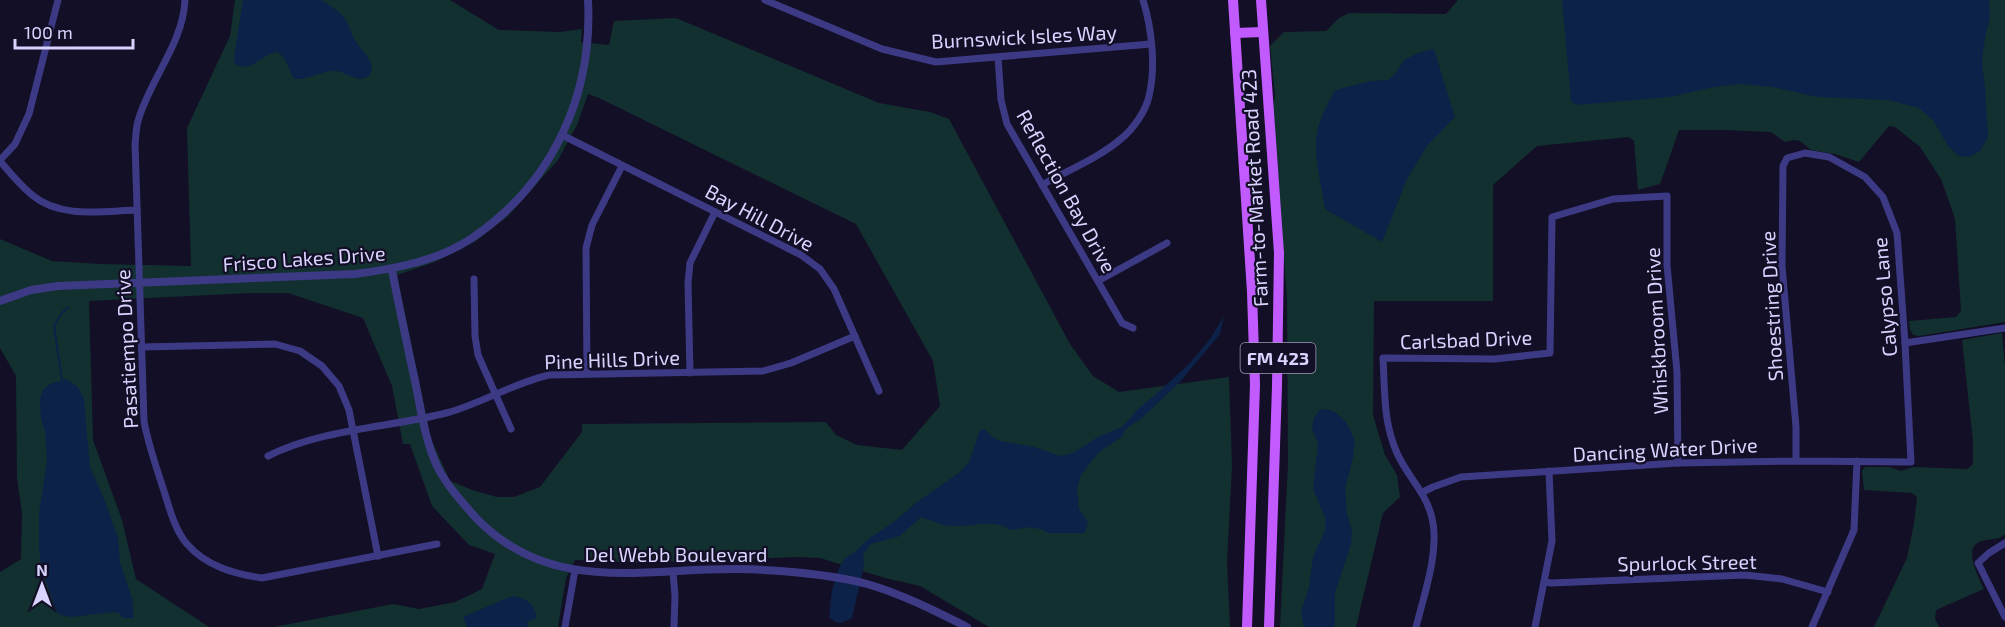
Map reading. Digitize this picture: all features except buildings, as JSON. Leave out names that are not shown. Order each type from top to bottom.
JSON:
[{"type":"main road","name":"Farm-to-Market Road 423","points":[[1233,0],[1252,292],[1255,385],[1247,627]]},
{"type":"main road","name":"Farm-to-Market Road 423","points":[[1261,0],[1279,253],[1269,627]]},
{"type":"main road","points":[[1235,33],[1263,32]]},
{"type":"street","points":[[58,0],[29,114],[15,144],[0,160],[34,197],[53,207],[77,212],[137,210]]},
{"type":"street","name":"Pasatiempo Drive","points":[[185,0],[183,20],[145,102],[138,122],[135,144],[144,421],[148,441],[174,521],[186,543],[202,557],[220,568],[262,578],[437,544]]},
{"type":"street","name":"Frisco Lakes Drive","points":[[0,301],[31,290],[58,286],[355,274],[392,270],[435,256],[471,239],[502,214],[525,191],[548,161],[562,135],[586,67],[588,0]]},
{"type":"street","name":"Burnswick Isles Way","points":[[765,0],[775,2],[882,49],[936,62],[1151,45]]},
{"type":"street","points":[[1042,185],[1107,149],[1123,138],[1135,124],[1149,98],[1152,76],[1151,45],[1143,0]]},
{"type":"street","name":"Reflection Bay Drive","points":[[998,57],[1001,100],[1007,123],[1122,323],[1133,328]]},
{"type":"street","name":"Bay Hill Drive","points":[[562,135],[801,255],[820,268],[834,289],[879,391]]},
{"type":"street","name":"Calypso Lane","points":[[1794,155],[1805,153],[1829,157],[1865,177],[1883,197],[1897,234],[1911,462]]},
{"type":"street","name":"Shoestring Drive","points":[[1794,155],[1787,158],[1783,166],[1782,266],[1796,427],[1796,461]]},
{"type":"street","points":[[587,374],[586,248],[592,225],[622,165]]},
{"type":"street","name":"Whiskbroom Drive","points":[[1550,353],[1552,217],[1613,200],[1667,196],[1667,265],[1677,372],[1678,463]]},
{"type":"street","points":[[690,373],[688,283],[690,263],[715,212]]},
{"type":"street","points":[[1098,281],[1167,243]]},
{"type":"street","name":"Del Webb Boulevard","points":[[392,270],[429,445],[446,483],[494,536],[529,555],[562,568],[600,573],[762,569],[830,576],[868,585],[910,599],[949,623],[967,627]]},
{"type":"street","points":[[474,279],[478,355],[511,429]]},
{"type":"street","points":[[1905,343],[2005,328]]},
{"type":"street","name":"Pine Hills Drive","points":[[268,456],[307,440],[451,411],[528,380],[549,375],[763,371],[791,363],[855,336]]},
{"type":"street","points":[[142,347],[264,343],[295,349],[318,362],[336,382],[348,405],[378,556]]},
{"type":"street","name":"Carlsbad Drive","points":[[1423,492],[1398,456],[1387,430],[1383,358],[1495,359],[1550,353]]},
{"type":"street","points":[[1812,627],[1854,530],[1857,462]]},
{"type":"street","name":"Dancing Water Drive","points":[[1423,492],[1461,477],[1678,463],[1911,462]]},
{"type":"street","points":[[1535,627],[1552,541],[1549,471]]},
{"type":"street","points":[[1416,627],[1434,547],[1432,518],[1423,492]]},
{"type":"street","points":[[2005,543],[1978,563],[2005,617]]},
{"type":"street","points":[[566,627],[576,570]]},
{"type":"street","points":[[673,572],[674,627]]},
{"type":"street","name":"Spurlock Street","points":[[1545,582],[1745,575],[1782,579],[1828,592]]},
{"type":"green space","points":[[235,0],[450,0],[499,30],[560,32],[582,29],[581,42],[609,45],[614,21],[676,18],[879,103],[930,112],[949,119],[1070,344],[1093,376],[1119,392],[1229,377],[1232,466],[1227,562],[1230,627],[989,627],[920,586],[820,558],[799,557],[637,563],[575,560],[566,578],[558,627],[274,627],[393,604],[419,609],[455,602],[482,589],[495,554],[469,545],[432,506],[410,444],[403,444],[392,386],[363,318],[288,293],[251,293],[89,301],[93,440],[122,520],[136,579],[209,627],[0,627],[0,572],[21,559],[22,513],[17,478],[16,376],[0,348],[0,239],[52,261],[191,266],[187,128],[230,36]],"holes":[[[588,94],[856,224],[933,361],[940,406],[902,450],[857,445],[836,435],[826,422],[582,424],[582,432],[540,487],[514,497],[497,497],[450,481],[431,439],[397,275],[435,262],[476,241],[507,217],[558,160],[577,125]]]},
{"type":"green space","points":[[1458,0],[2005,0],[2005,322],[1919,336],[1913,335],[1909,321],[1956,317],[1961,311],[1955,219],[1941,179],[1920,147],[1895,127],[1889,126],[1859,162],[1835,154],[1811,150],[1800,141],[1785,142],[1771,132],[1679,130],[1660,184],[1638,190],[1634,141],[1629,137],[1537,146],[1493,185],[1493,301],[1374,301],[1373,415],[1385,455],[1397,475],[1400,497],[1383,513],[1356,627],[1280,627],[1288,463],[1287,298],[1270,46],[1284,32],[1326,31],[1339,18],[1349,13],[1446,14]]},
{"type":"green space","points":[[2002,333],[2005,367],[2005,534],[1982,541],[1973,549],[1973,563],[1984,589],[1936,610],[1935,618],[1939,627],[1874,627],[1907,558],[1917,497],[1912,493],[1864,490],[1862,471],[1865,467],[1889,467],[1901,471],[1913,467],[1967,469],[1973,464],[1973,441],[1962,340]]},
{"type":"water","points":[[243,0],[321,0],[338,11],[345,20],[371,64],[371,73],[363,79],[331,71],[295,79],[283,57],[277,52],[246,67],[235,64],[234,57]]},
{"type":"water","points":[[1562,0],[1989,0],[1990,18],[1982,62],[1988,137],[1980,151],[1969,157],[1959,156],[1948,146],[1933,120],[1919,108],[1888,100],[1817,97],[1772,87],[1741,84],[1714,87],[1670,97],[1576,105],[1571,101]]},
{"type":"water","points":[[1434,49],[1455,117],[1428,145],[1407,179],[1382,242],[1325,209],[1316,155],[1319,125],[1335,90],[1371,81],[1388,80],[1396,73],[1404,60]]},
{"type":"water","points":[[1224,316],[1220,334],[1180,382],[1142,418],[1124,430],[1123,436],[1099,452],[1081,475],[1077,488],[1079,509],[1088,522],[1085,533],[1049,533],[1029,527],[1011,530],[997,524],[950,526],[921,517],[900,536],[871,544],[863,555],[864,566],[852,618],[842,623],[835,622],[829,617],[832,590],[845,558],[960,472],[969,462],[980,430],[985,429],[1000,441],[1034,447],[1060,456],[1073,453],[1098,437],[1122,427],[1138,409],[1189,364],[1210,339]]},
{"type":"water","points":[[66,379],[78,387],[84,399],[90,467],[118,538],[120,562],[132,598],[134,618],[123,618],[119,613],[114,612],[71,617],[60,615],[56,610],[42,570],[39,550],[39,513],[47,461],[40,400],[43,390],[50,384]]},
{"type":"water","points":[[1327,409],[1335,412],[1346,422],[1355,440],[1345,489],[1347,514],[1352,531],[1351,544],[1335,593],[1335,627],[1304,627],[1301,612],[1309,587],[1313,557],[1325,530],[1325,517],[1313,489],[1318,444],[1312,429],[1314,418],[1319,410]]},
{"type":"water","points":[[512,596],[526,600],[534,609],[537,618],[527,622],[528,627],[467,627],[463,617]]},
{"type":"waterway","points":[[62,380],[54,326],[68,307]]}]
